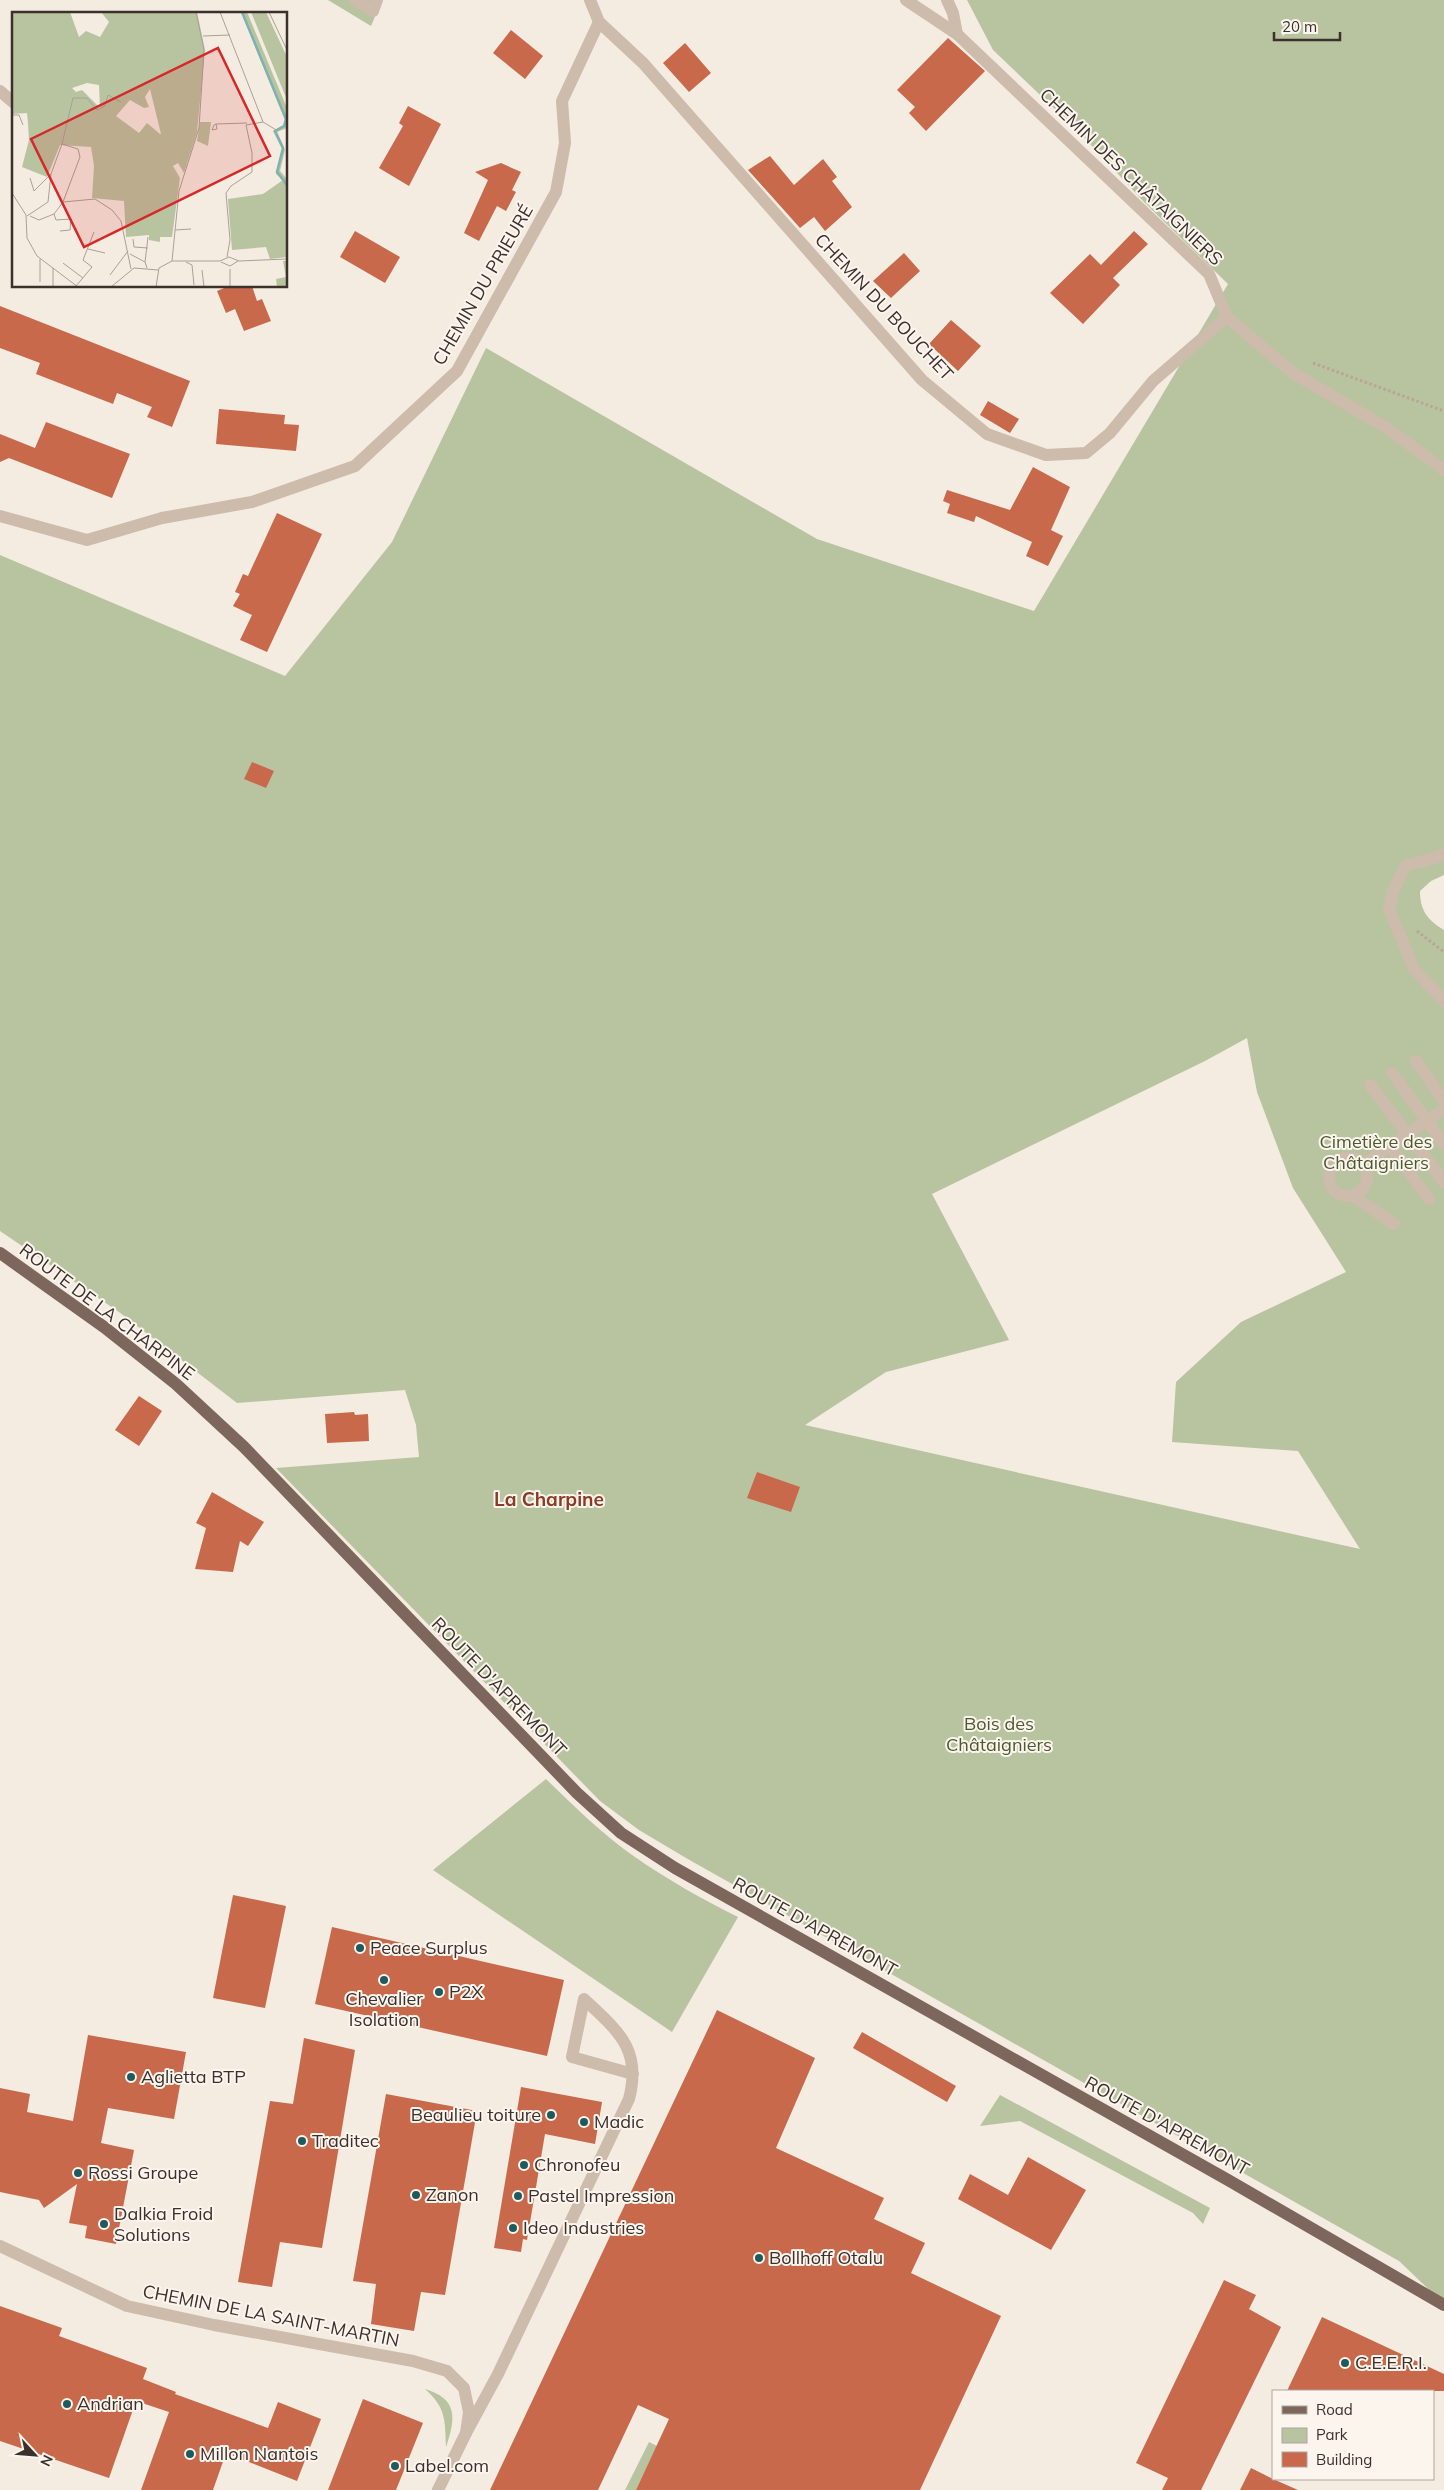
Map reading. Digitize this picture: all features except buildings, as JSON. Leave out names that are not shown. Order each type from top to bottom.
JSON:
[{"type":"main road","name":"ROUTE DE LA CHARPINE","points":[[0,1253],[104,1327],[176,1384],[258,1462]]},
{"type":"main road","name":"ROUTE D'APREMONT","points":[[258,1462],[577,1793],[621,1833],[675,1868],[1228,2180],[1444,2305]]},
{"type":"street","points":[[355,0],[373,11],[377,0]]},
{"type":"street","points":[[590,0],[598,22]]},
{"type":"street","name":"CHEMIN DES CHÂTAIGNIERS","points":[[906,0],[957,34],[1209,274],[1227,317],[1293,374],[1387,428],[1444,470]]},
{"type":"street","points":[[947,0],[953,13],[957,34]]},
{"type":"street","name":"CHEMIN DU BOUCHET","points":[[598,22],[643,63],[922,380],[987,434],[1046,455],[1086,453],[1110,433],[1153,381],[1227,317]]},
{"type":"street","name":"CHEMIN DU PRIEURÉ","points":[[0,516],[87,540],[162,518],[252,502],[355,466],[457,371],[556,192],[565,143],[562,101],[598,22]]},
{"type":"street","points":[[0,91],[12,102]]},
{"type":"street","points":[[1444,855],[1405,866],[1392,892],[1389,909],[1414,969],[1444,1001]]},
{"type":"street","points":[[1416,1061],[1444,1101]]},
{"type":"street","points":[[1392,1073],[1444,1144]]},
{"type":"street","points":[[1370,1085],[1444,1182]]},
{"type":"street","points":[[1363,1165],[1444,1109]]},
{"type":"street","points":[[1390,1147],[1429,1198]]},
{"type":"street","points":[[1352,1196],[1360,1192],[1367,1180],[1363,1165],[1350,1158],[1343,1158],[1331,1167],[1328,1174],[1332,1189],[1338,1194],[1352,1196],[1394,1224]]},
{"type":"street","name":"CHEMIN DE LA SAINT-MARTIN","points":[[438,2490],[498,2374],[628,2099],[634,2080],[631,2053],[610,2023],[584,1999],[572,2057],[633,2074]]},
{"type":"street","name":"CHEMIN DE LA SAINT-MARTIN","points":[[0,2246],[127,2306],[214,2325],[413,2361],[447,2371],[464,2388],[468,2412],[466,2433]]},
{"type":"path","points":[[1305,360],[1444,411]]},
{"type":"green space","points":[[328,0],[382,0],[371,26]]},
{"type":"green space","points":[[967,0],[1444,0],[1444,875],[1431,881],[1420,891],[1420,898],[1423,909],[1429,918],[1444,930],[1444,2304],[1399,2261],[686,1858],[639,1830],[600,1801],[276,1468],[419,1457],[416,1425],[405,1390],[237,1403],[119,1312],[0,1231],[0,555],[285,676],[392,542],[486,348],[817,539],[1034,611],[1228,284],[1145,203],[1078,131],[993,50]],"holes":[[[1247,1038],[1257,1092],[1293,1188],[1346,1272],[1241,1322],[1176,1382],[1172,1442],[1298,1451],[1360,1549],[805,1425],[886,1372],[1009,1340],[932,1194],[1205,1061]]]},
{"type":"green space","points":[[546,1779],[600,1830],[635,1857],[685,1889],[738,1917],[672,2032],[433,1870]]},
{"type":"green space","points":[[1000,2095],[1210,2208],[1203,2224],[1193,2213],[1020,2121],[980,2126]]},
{"type":"green space","points":[[425,2389],[444,2398],[452,2411],[452,2427],[446,2447],[441,2408]]},
{"type":"green space","points":[[649,2442],[657,2446],[636,2490],[625,2490]]},
{"type":"place","name":"Peace Surplus","points":[[360,1948]]},
{"type":"place","name":"Chevalier Isolation","points":[[384,1980]]},
{"type":"place","name":"P2X","points":[[439,1992]]},
{"type":"place","name":"Aglietta BTP","points":[[131,2077]]},
{"type":"place","name":"Beaulieu toiture","points":[[551,2115]]},
{"type":"place","name":"Madic","points":[[584,2122]]},
{"type":"place","name":"Traditec","points":[[302,2141]]},
{"type":"place","name":"Chronofeu","points":[[524,2165]]},
{"type":"place","name":"Rossi Groupe","points":[[78,2173]]},
{"type":"place","name":"Zanon","points":[[416,2195]]},
{"type":"place","name":"Pastel Impression","points":[[518,2196]]},
{"type":"place","name":"Dalkia Froid Solutions","points":[[104,2224]]},
{"type":"place","name":"Ideo Industries","points":[[513,2228]]},
{"type":"place","name":"Bollhoff Otalu","points":[[759,2258]]},
{"type":"place","name":"C.E.E.R.I.","points":[[1345,2363]]},
{"type":"place","name":"Andrian","points":[[67,2404]]},
{"type":"place","name":"Millon Nantois","points":[[190,2454]]},
{"type":"place","name":"Label.com","points":[[395,2466]]},
{"type":"district","name":"La Charpine","points":[[549,1499]]},
{"type":"park label","name":"Cimetière des Châtaigniers","points":[[1376,1152]]},
{"type":"park label","name":"Bois des Châtaigniers","points":[[999,1734]]}]
